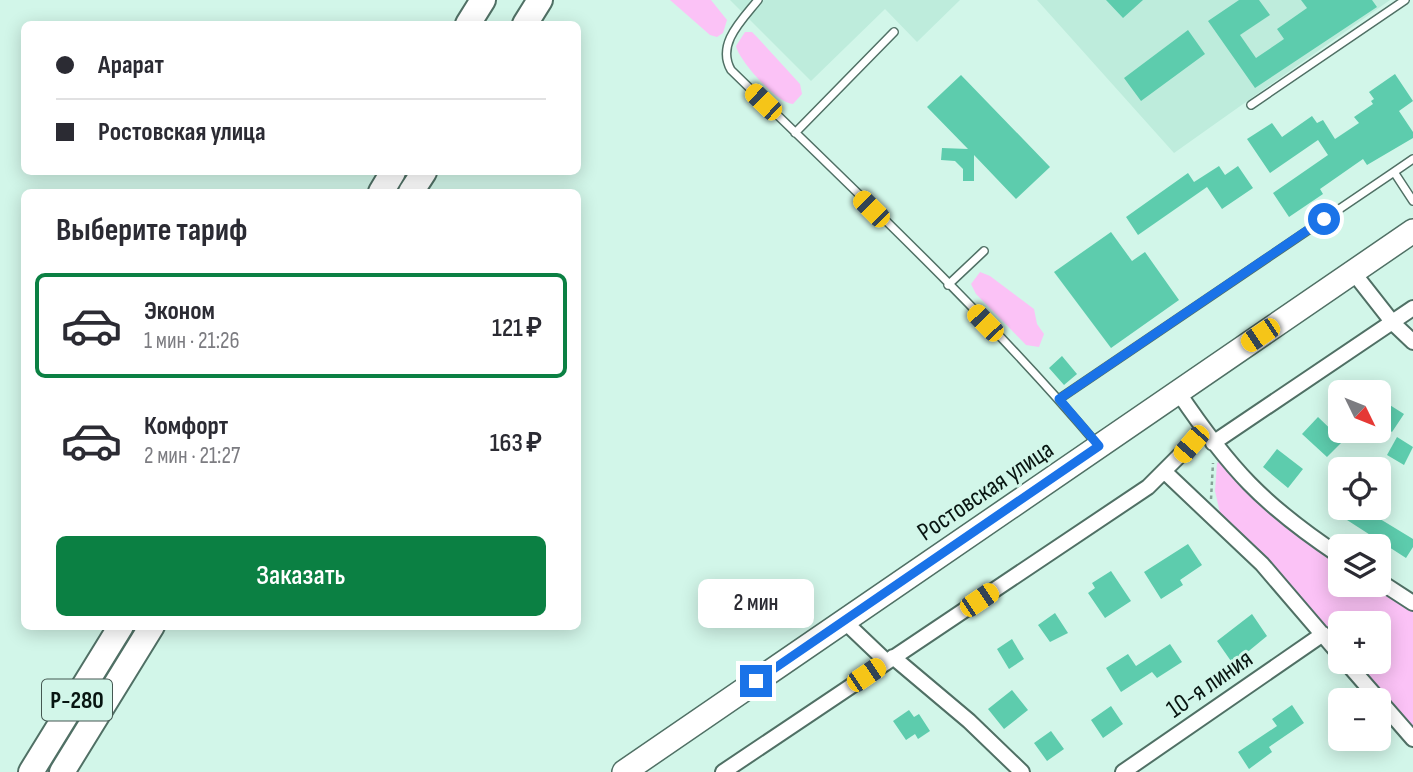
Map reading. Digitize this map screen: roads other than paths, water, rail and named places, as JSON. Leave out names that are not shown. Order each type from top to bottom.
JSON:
[{"type":"highway","points":[[470,21],[482,0]]},
{"type":"highway","points":[[483,21],[495,0]]},
{"type":"highway","points":[[514,21],[526,0]]},
{"type":"highway","points":[[527,21],[540,0]]},
{"type":"highway","name":"Р-280","points":[[31,772],[119,630]]},
{"type":"highway","name":"Р-280","points":[[62,772],[150,630]]},
{"type":"main road","name":"Ростовская улица","points":[[624,772],[1413,231]]},
{"type":"street","points":[[1353,272],[1393,323],[1413,342]]},
{"type":"street","points":[[723,772],[1129,500],[1211,440],[1413,308]]},
{"type":"street","points":[[1178,391],[1211,440],[1243,480],[1278,513],[1328,548]]},
{"type":"street","points":[[1166,472],[1181,491],[1214,517],[1262,564],[1328,640]]},
{"type":"street","points":[[1391,589],[1413,603]]},
{"type":"street","points":[[844,621],[969,721],[1022,772]]},
{"type":"street","name":"10-я линия","points":[[1122,772],[1323,634]]},
{"type":"street","points":[[1356,674],[1413,739]]},
{"type":"lane","points":[[758,0],[726,47],[726,62],[1059,399],[1099,446]]},
{"type":"lane","points":[[1251,106],[1405,0]]},
{"type":"lane","points":[[795,133],[894,32]]},
{"type":"lane","points":[[1059,399],[1413,159]]},
{"type":"lane","points":[[1394,172],[1413,201]]},
{"type":"lane","points":[[948,285],[984,251]]}]
